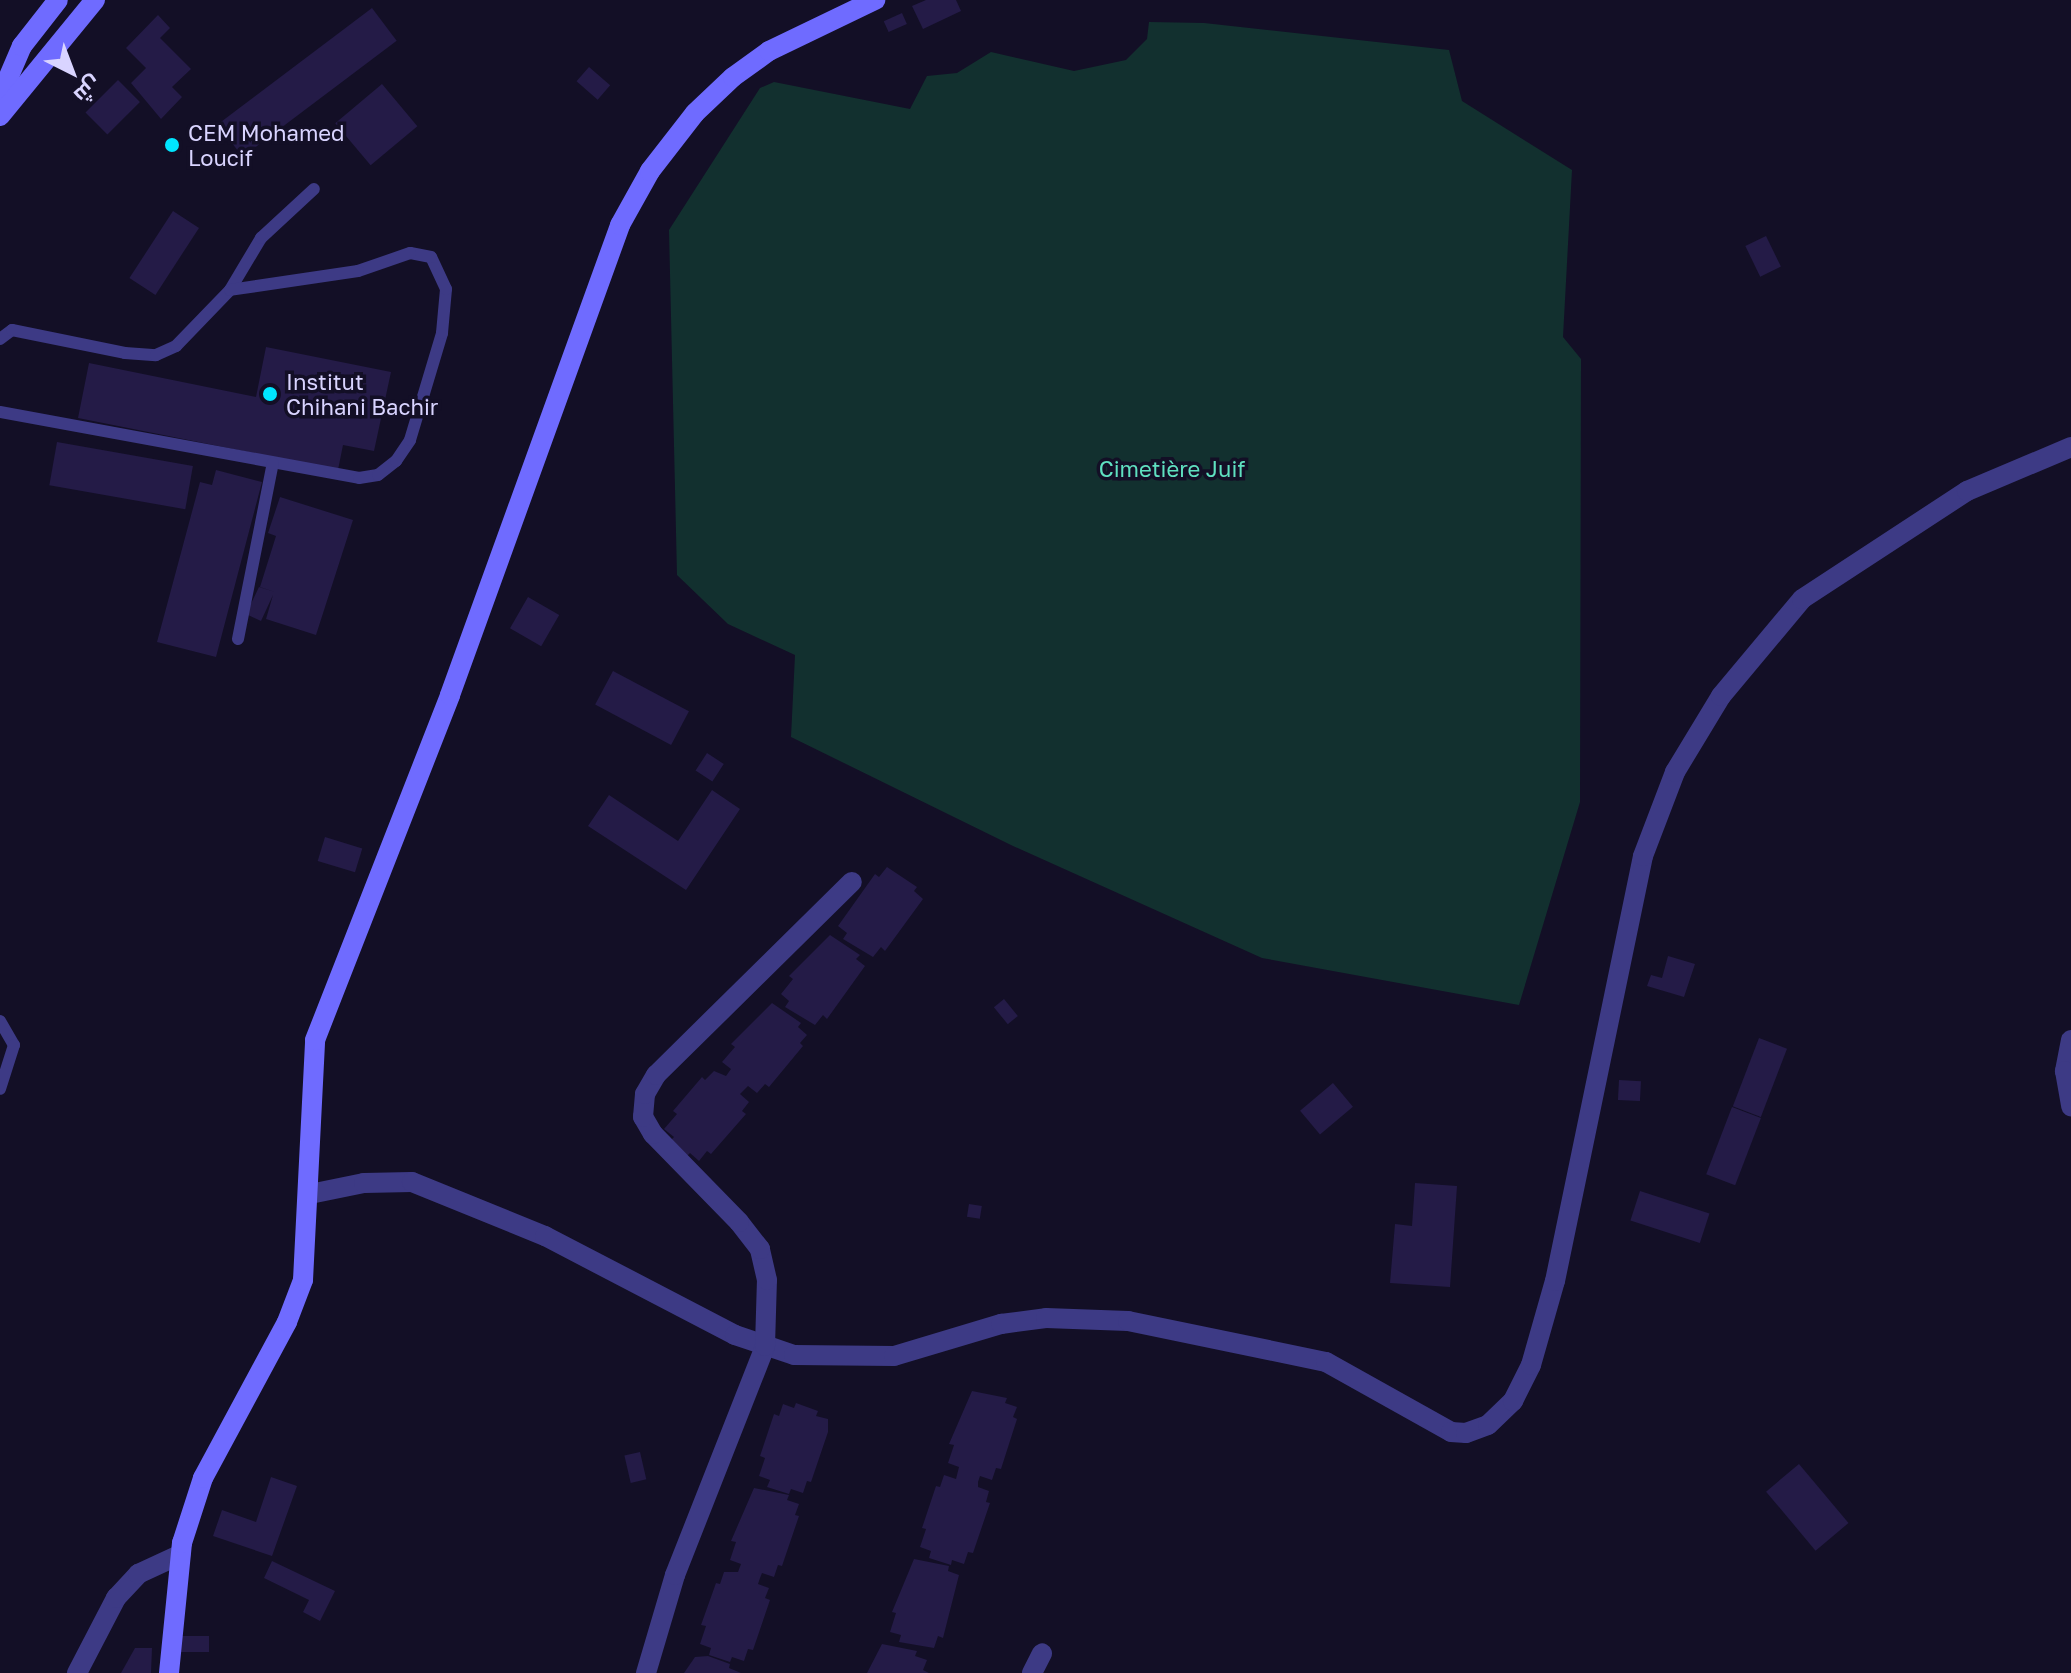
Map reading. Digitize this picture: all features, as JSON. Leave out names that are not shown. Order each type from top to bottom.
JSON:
[{"type":"main road","points":[[0,97],[22,46],[58,0]]},
{"type":"main road","points":[[0,116],[95,0]]},
{"type":"main road","points":[[169,1673],[181,1554],[213,1455],[287,1322],[303,1280],[310,1194],[315,1040],[450,695],[620,225],[650,171],[695,113],[733,77],[769,51],[875,0]]},
{"type":"main road","points":[[0,55],[22,46]]},
{"type":"street","points":[[310,1194],[364,1183],[412,1182],[545,1236],[765,1346],[794,1355],[882,1356],[1046,1318],[1128,1321],[1326,1362],[1451,1432],[1466,1433],[1488,1425],[1513,1401],[1531,1365],[1591,1122],[1643,856],[1675,772],[1705,722],[1802,599],[1967,491],[2071,447]]},
{"type":"street","points":[[646,1673],[675,1575],[765,1346],[767,1280],[760,1249],[653,1134],[643,1117],[645,1094],[656,1075],[852,882]]},
{"type":"street","points":[[2071,1040],[2065,1071],[2071,1106]]},
{"type":"street","points":[[77,1673],[116,1598],[138,1574],[181,1554]]},
{"type":"street","points":[[1032,1673],[1042,1653]]},
{"type":"lane","points":[[0,339],[12,330],[156,355],[176,346],[230,290],[250,252],[314,189]]},
{"type":"lane","points":[[0,412],[359,478],[378,475],[396,461],[410,440],[442,333],[446,289],[440,269],[423,252],[358,271],[230,290]]},
{"type":"lane","points":[[238,639],[273,463]]},
{"type":"lane","points":[[0,1021],[14,1045],[0,1089]]},
{"type":"green space","name":"Cimetière Juif","points":[[1149,22],[1204,23],[1449,50],[1462,101],[1572,170],[1563,337],[1581,359],[1580,802],[1519,1005],[1262,958],[1013,846],[791,737],[795,655],[728,624],[677,575],[669,230],[760,88],[774,82],[910,109],[927,76],[957,73],[991,52],[1074,71],[1126,60],[1147,39]]},
{"type":"building","points":[[926,0],[956,0],[961,11],[923,29],[912,6]]},
{"type":"building","points":[[372,8],[397,41],[243,157],[218,124]]},
{"type":"building","points":[[902,13],[907,24],[889,32],[884,21]]},
{"type":"building","points":[[158,15],[170,28],[160,38],[191,69],[172,87],[182,97],[161,119],[131,83],[146,68],[126,48]]},
{"type":"building","points":[[589,67],[610,85],[598,100],[577,81]]},
{"type":"building","points":[[118,80],[140,102],[107,134],[85,113]]},
{"type":"building","points":[[382,84],[417,126],[371,165],[335,123]]},
{"type":"building","points":[[173,211],[199,228],[155,295],[129,278]]},
{"type":"building","points":[[1766,236],[1781,267],[1760,277],[1745,246]]},
{"type":"building","points":[[266,347],[391,372],[374,451],[343,445],[338,470],[78,418],[89,363],[256,397]]},
{"type":"building","points":[[57,442],[193,466],[185,509],[49,485]]},
{"type":"building","points":[[216,470],[262,482],[216,657],[157,642],[200,482],[212,485]]},
{"type":"building","points":[[280,497],[353,520],[316,635],[266,619],[273,595],[261,621],[246,614],[259,587],[275,592],[260,587],[276,536],[268,533]]},
{"type":"building","points":[[528,597],[559,615],[541,646],[510,628]]},
{"type":"building","points":[[613,671],[689,711],[671,745],[595,705]]},
{"type":"building","points":[[707,753],[724,764],[712,782],[696,771]]},
{"type":"building","points":[[712,790],[740,809],[686,890],[588,826],[609,795],[678,841]]},
{"type":"building","points":[[325,837],[362,848],[355,872],[318,861]]},
{"type":"building","points":[[887,867],[917,887],[914,891],[923,899],[885,951],[881,947],[873,957],[843,939],[847,933],[838,926],[875,874],[879,877]]},
{"type":"building","points":[[830,935],[860,955],[856,959],[865,966],[827,1019],[823,1015],[815,1025],[785,1007],[789,1001],[781,994],[793,979],[789,976]]},
{"type":"building","points":[[1668,956],[1695,964],[1684,997],[1647,986],[1651,975],[1662,978]]},
{"type":"building","points":[[1004,999],[1018,1016],[1008,1024],[994,1007]]},
{"type":"building","points":[[772,1003],[801,1023],[798,1027],[807,1035],[800,1043],[803,1046],[769,1087],[765,1084],[757,1093],[748,1086],[740,1094],[749,1102],[742,1111],[746,1114],[711,1154],[707,1151],[699,1161],[690,1153],[686,1157],[669,1142],[674,1137],[664,1129],[677,1114],[673,1111],[702,1077],[705,1080],[714,1071],[726,1076],[731,1069],[722,1062],[735,1047],[731,1044]]},
{"type":"building","points":[[1759,1038],[1787,1049],[1761,1117],[1733,1106]]},
{"type":"building","points":[[1619,1080],[1641,1081],[1640,1101],[1618,1100]]},
{"type":"building","points":[[1333,1083],[1353,1107],[1320,1134],[1300,1111]]},
{"type":"building","points":[[1732,1107],[1761,1118],[1735,1185],[1706,1174]]},
{"type":"building","points":[[1415,1183],[1457,1186],[1450,1287],[1390,1283],[1395,1224],[1412,1226]]},
{"type":"building","points":[[1640,1191],[1709,1214],[1700,1243],[1630,1220]]},
{"type":"building","points":[[969,1204],[982,1206],[980,1219],[967,1217]]},
{"type":"building","points":[[972,1391],[1007,1398],[1005,1403],[1017,1407],[1013,1417],[1017,1419],[1001,1469],[996,1468],[992,1480],[980,1476],[978,1482],[978,1487],[989,1491],[986,1502],[990,1503],[973,1553],[968,1552],[964,1564],[952,1560],[951,1565],[929,1558],[931,1551],[920,1547],[926,1529],[922,1528],[936,1486],[940,1487],[944,1475],[956,1479],[959,1467],[948,1463],[954,1445],[949,1444]]},
{"type":"building","points":[[796,1403],[818,1411],[816,1416],[828,1419],[828,1432],[811,1482],[807,1481],[803,1493],[791,1489],[789,1494],[767,1487],[770,1480],[759,1476],[765,1458],[760,1456],[774,1414],[779,1416],[783,1404],[794,1408]]},
{"type":"building","points":[[640,1452],[646,1479],[631,1483],[624,1456]]},
{"type":"building","points":[[1799,1464],[1848,1523],[1816,1551],[1766,1492]]},
{"type":"building","points":[[271,1477],[297,1486],[272,1556],[213,1536],[222,1510],[256,1522]]},
{"type":"building","points":[[754,1488],[789,1495],[787,1500],[799,1504],[795,1515],[799,1516],[782,1566],[778,1565],[774,1577],[762,1573],[760,1578],[758,1584],[769,1588],[765,1598],[770,1600],[753,1650],[748,1649],[744,1661],[732,1657],[730,1662],[709,1655],[711,1648],[700,1644],[706,1626],[701,1625],[716,1583],[720,1584],[724,1572],[738,1572],[741,1564],[730,1560],[736,1542],[731,1541]]},
{"type":"building","points":[[914,1559],[949,1566],[948,1571],[959,1575],[943,1638],[938,1636],[934,1648],[899,1642],[901,1635],[890,1632],[896,1613],[892,1612]]},
{"type":"building","points":[[272,1561],[335,1591],[320,1621],[303,1612],[309,1600],[264,1578]]},
{"type":"building","points":[[181,1636],[209,1636],[209,1652],[181,1652]]},
{"type":"building","points":[[882,1644],[917,1651],[915,1656],[927,1660],[923,1670],[929,1673],[867,1673]]},
{"type":"building","points":[[135,1648],[152,1648],[151,1673],[121,1673]]},
{"type":"building","points":[[708,1656],[730,1664],[729,1668],[741,1673],[684,1673],[695,1657]]},
{"type":"place","name":"CEM Mohamed Loucif","points":[[172,145]]},
{"type":"place","name":"Institut Chihani Bachir","points":[[270,394]]}]
